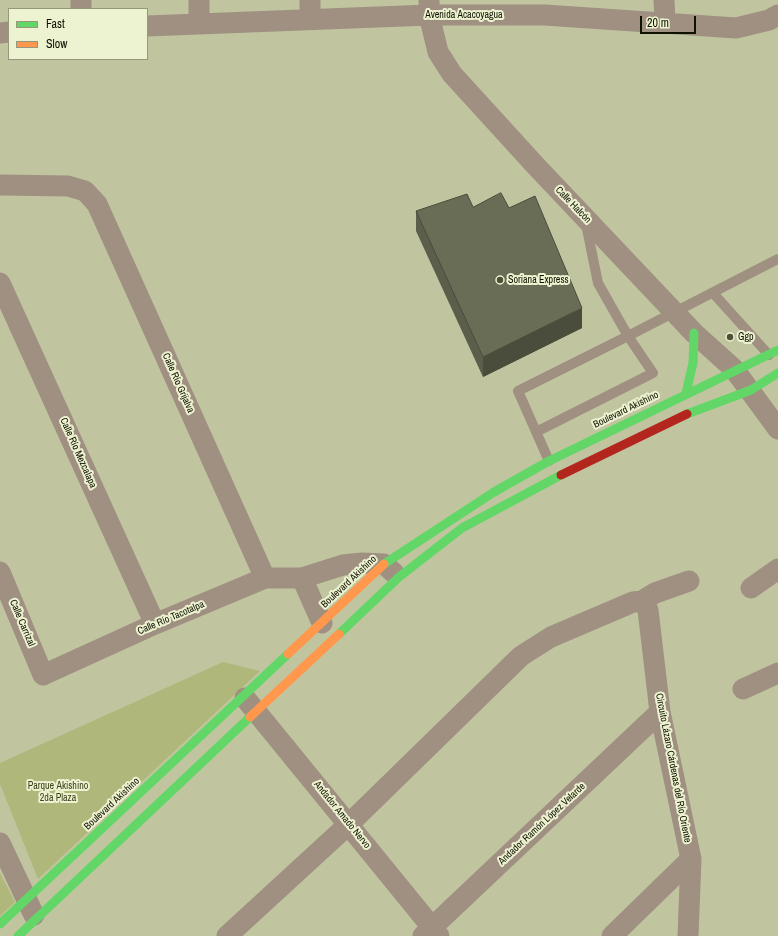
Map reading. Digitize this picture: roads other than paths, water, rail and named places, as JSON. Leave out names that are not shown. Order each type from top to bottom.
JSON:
[{"type":"main road","points":[[686,393],[693,371],[696,354],[694,333]]},
{"type":"main road","name":"Boulevard Akishino","points":[[18,936],[250,703],[322,622],[392,571],[494,492],[549,461],[686,393],[774,352]]},
{"type":"main road","name":"Boulevard Akishino","points":[[0,924],[26,899],[250,703],[392,571],[462,528],[580,464],[672,420],[750,390],[778,373]]},
{"type":"street","points":[[199,0],[199,24]]},
{"type":"street","points":[[664,0],[665,22]]},
{"type":"street","name":"Avenida Acacoyagua","points":[[148,26],[199,24],[310,10],[429,8],[545,8],[665,22],[736,28],[775,22]]},
{"type":"street","name":"Calle Halcón","points":[[429,8],[438,52],[452,74],[694,333],[734,370],[778,429]]},
{"type":"street","name":"Calle Río Grijalva","points":[[0,185],[68,186],[85,191],[97,204],[266,578]]},
{"type":"street","name":"Calle Río Mezcalapa","points":[[0,283],[155,624]]},
{"type":"street","name":"Calle Río Tacotalpa","points":[[43,675],[155,624],[266,578],[302,578],[342,565],[392,571]]},
{"type":"street","points":[[751,588],[778,569]]},
{"type":"street","name":"Calle Carrizal","points":[[0,572],[43,675]]},
{"type":"street","points":[[302,578],[322,622]]},
{"type":"street","points":[[227,936],[349,824],[521,656],[551,637],[633,602],[642,601],[655,593],[689,581]]},
{"type":"street","name":"Circuito Lázaro Cárdenas del Río Oriente","points":[[642,601],[648,610],[660,712],[691,859],[688,936]]},
{"type":"street","points":[[744,689],[772,674],[778,673]]},
{"type":"street","name":"Andador Amado Nervo","points":[[250,703],[349,824],[432,933]]},
{"type":"street","name":"Andador Ramón López Velarde","points":[[432,933],[660,712]]},
{"type":"street","points":[[0,843],[36,919]]},
{"type":"street","points":[[612,936],[691,859]]},
{"type":"lane","points":[[536,432],[653,373],[628,336],[598,282],[584,217]]},
{"type":"lane","points":[[549,461],[518,391],[778,259]]},
{"type":"lane","points":[[713,293],[774,352]]},
{"type":"place","name":"Soriana Express","points":[[500,280]]},
{"type":"place","name":"Ggp","points":[[730,337]]},
{"type":"park label","name":"Parque Akishino 2da Plaza","points":[[58,792]]}]
